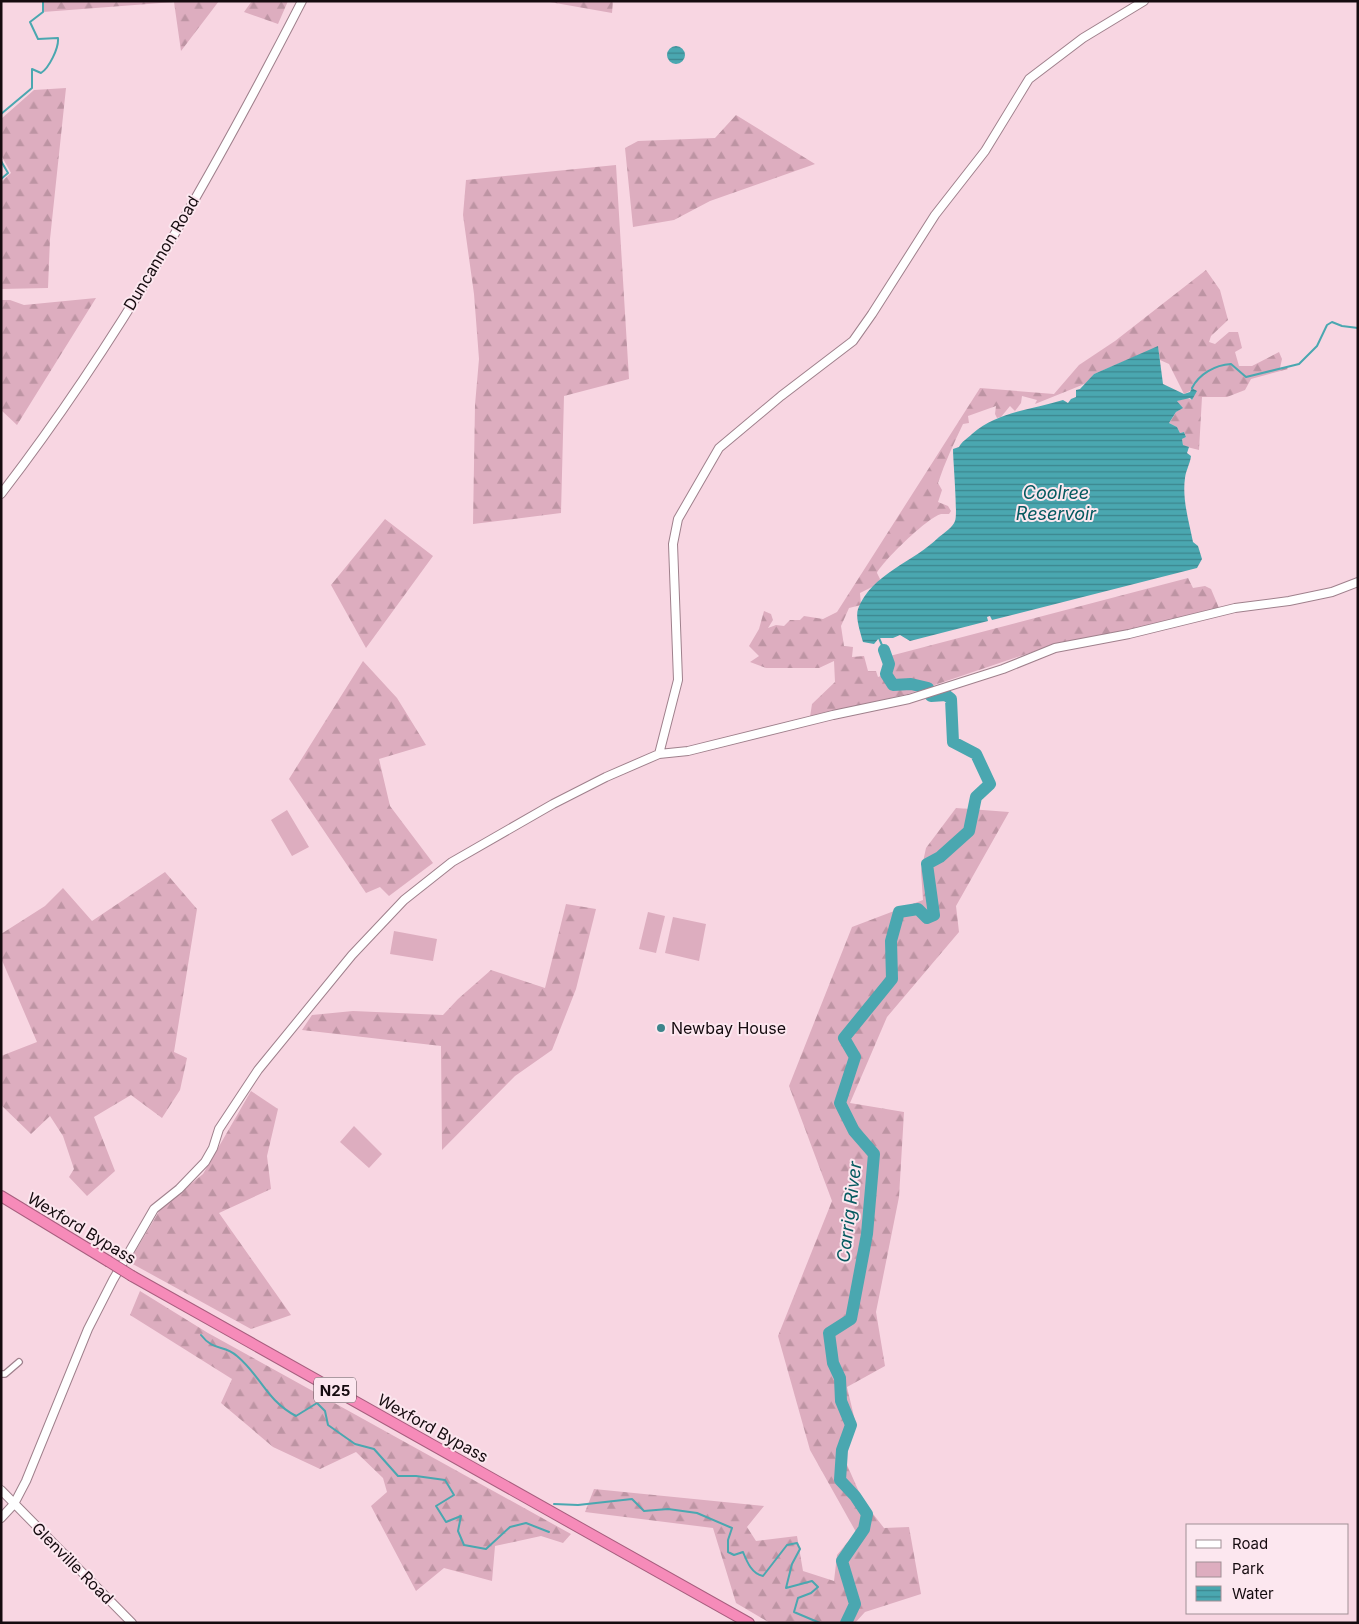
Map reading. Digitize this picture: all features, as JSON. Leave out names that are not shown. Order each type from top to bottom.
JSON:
[{"type":"highway","name":"Wexford Bypass","points":[[1,1196],[132,1276],[749,1623]]},
{"type":"street","name":"Duncannon Road","points":[[1,494],[93,364],[165,249],[226,145],[302,1]]},
{"type":"street","points":[[659,754],[678,680],[674,567],[675,536],[678,519],[719,448],[781,396],[853,341],[935,215],[985,151],[1029,79],[1084,38],[1144,1]]},
{"type":"street","points":[[1,1518],[14,1504],[26,1480],[88,1329],[154,1209],[178,1189],[205,1162],[213,1148],[219,1129],[258,1070],[346,962],[404,900],[452,862],[553,804],[606,777],[659,754],[688,751],[834,715],[909,699],[1003,669],[1055,648],[1129,634],[1235,608],[1306,598],[1332,592],[1358,582]]},
{"type":"street","points":[[1,1374],[5,1374],[20,1362]]},
{"type":"street","name":"Glenville Road","points":[[1,1490],[132,1623]]},
{"type":"green space","points":[[43,1],[219,1],[181,51],[174,2],[43,12]]},
{"type":"green space","points":[[252,1],[288,1],[278,24],[244,12]]},
{"type":"green space","points":[[544,1],[613,1],[612,13]]},
{"type":"green space","points":[[66,88],[50,239],[48,288],[1,289],[1,182],[11,173],[1,155],[1,119],[34,90]]},
{"type":"green space","points":[[736,115],[815,164],[710,201],[674,220],[633,227],[625,148],[638,141],[715,138]]},
{"type":"green space","points":[[616,165],[629,379],[564,396],[561,513],[473,524],[475,405],[479,359],[474,294],[463,215],[466,180]]},
{"type":"green space","points":[[1206,270],[1220,290],[1228,320],[1211,336],[1209,342],[1215,344],[1229,332],[1238,332],[1242,348],[1235,352],[1239,366],[1252,366],[1279,352],[1282,359],[1280,368],[1286,367],[1288,369],[1251,379],[1245,390],[1227,397],[1202,397],[1199,450],[1183,446],[1182,439],[1186,437],[1184,432],[1180,433],[1177,427],[1169,423],[1176,412],[1182,408],[1177,401],[1187,398],[1192,400],[1196,391],[1194,389],[1184,394],[1169,364],[1160,360],[1158,347],[1094,374],[1087,383],[1035,404],[1037,400],[1022,396],[1021,403],[1015,411],[1010,406],[1001,417],[997,418],[995,414],[996,406],[968,416],[969,423],[963,424],[938,483],[942,490],[938,502],[948,506],[951,511],[949,514],[941,514],[926,523],[896,550],[877,573],[880,579],[878,584],[860,593],[861,605],[849,608],[841,626],[844,646],[853,647],[852,657],[864,656],[868,671],[876,671],[878,677],[886,674],[889,664],[886,657],[1188,578],[1193,588],[1205,586],[1211,589],[1219,608],[1128,631],[1053,645],[908,694],[810,717],[812,704],[835,682],[834,661],[819,668],[766,668],[750,662],[759,656],[749,646],[759,629],[764,611],[771,614],[773,620],[768,628],[776,625],[784,626],[790,620],[800,620],[804,616],[823,619],[837,612],[980,388],[1054,394],[1079,365],[1115,341]]},
{"type":"green space","points":[[96,298],[17,425],[1,410],[1,300],[10,300],[24,305]]},
{"type":"green space","points":[[385,519],[433,556],[366,648],[331,585]]},
{"type":"green space","points":[[363,661],[397,698],[426,745],[379,759],[390,806],[433,863],[389,896],[380,887],[366,893],[289,779]]},
{"type":"green space","points":[[956,808],[1009,812],[956,906],[959,932],[887,1017],[850,1103],[904,1112],[899,1197],[876,1312],[885,1366],[847,1387],[856,1425],[844,1458],[863,1501],[884,1528],[909,1527],[921,1594],[865,1612],[855,1623],[770,1623],[736,1603],[713,1528],[585,1512],[594,1489],[764,1506],[747,1527],[756,1541],[797,1536],[803,1571],[834,1581],[837,1555],[856,1532],[810,1450],[778,1336],[832,1201],[789,1086],[852,927],[923,900],[921,871],[926,848]]},
{"type":"green space","points":[[287,810],[309,847],[292,856],[271,820]]},
{"type":"green space","points":[[165,872],[197,909],[174,1052],[187,1058],[180,1090],[162,1118],[131,1095],[94,1117],[115,1171],[87,1196],[69,1177],[74,1169],[63,1136],[50,1116],[31,1134],[1,1105],[1,1056],[37,1042],[1,958],[1,934],[45,906],[63,888],[92,921]]},
{"type":"green space","points":[[566,904],[596,909],[576,989],[552,1050],[515,1076],[442,1150],[441,1046],[302,1030],[312,1015],[353,1011],[443,1015],[491,970],[545,988]]},
{"type":"green space","points":[[648,912],[665,916],[656,953],[639,949]]},
{"type":"green space","points":[[673,917],[706,924],[699,961],[665,953]]},
{"type":"green space","points":[[394,931],[437,939],[433,961],[390,954]]},
{"type":"green space","points":[[251,1091],[278,1109],[267,1156],[271,1189],[219,1213],[291,1315],[251,1329],[129,1262],[161,1208],[203,1174]]},
{"type":"green space","points":[[354,1126],[382,1154],[369,1168],[340,1142]]},
{"type":"green space","points":[[140,1291],[208,1333],[571,1534],[563,1543],[541,1536],[495,1546],[492,1581],[444,1568],[416,1591],[371,1506],[387,1492],[383,1478],[356,1452],[320,1469],[273,1447],[221,1403],[232,1379],[130,1315]]},
{"type":"water","points":[[676,46],[682,49],[685,55],[682,61],[676,64],[670,61],[667,55],[670,49]]},
{"type":"water","name":"Coolree Reservoir","points":[[1158,346],[1163,384],[1184,394],[1190,392],[1192,388],[1197,391],[1192,400],[1190,398],[1177,401],[1183,408],[1176,412],[1169,423],[1177,427],[1180,433],[1184,432],[1186,437],[1182,439],[1183,445],[1189,447],[1187,453],[1191,456],[1185,478],[1184,494],[1193,542],[1198,546],[1202,559],[1197,568],[992,620],[990,616],[987,617],[988,621],[910,641],[900,635],[893,638],[879,638],[874,644],[863,642],[857,613],[864,597],[883,577],[929,546],[950,528],[955,521],[956,499],[953,449],[959,447],[982,426],[993,420],[1063,400],[1068,403],[1076,397],[1076,390],[1080,389],[1094,374]]},
{"type":"waterway","points":[[1,114],[32,88],[32,69],[41,73],[47,67],[55,52],[58,38],[38,39],[30,22],[43,12],[43,1]]},
{"type":"waterway","points":[[1,161],[8,173],[1,179]]},
{"type":"waterway","points":[[1192,388],[1199,378],[1213,368],[1225,365],[1231,364],[1246,377],[1299,364],[1317,346],[1327,325],[1332,322],[1342,326],[1358,328]]},
{"type":"waterway","points":[[879,638],[884,650]]},
{"type":"waterway","name":"Carrig River","points":[[884,650],[889,664],[886,674],[893,685],[911,684],[928,688]]},
{"type":"waterway","name":"Carrig River","points":[[846,1623],[855,1604],[842,1561],[864,1529],[867,1514],[855,1496],[840,1480],[842,1450],[851,1425],[841,1401],[840,1378],[833,1363],[829,1333],[851,1319],[867,1234],[874,1154],[854,1131],[840,1103],[855,1057],[844,1038],[892,979],[891,941],[899,912],[918,909],[927,918],[934,915],[927,864],[940,857],[969,831],[976,797],[990,784],[976,754],[953,742],[951,699],[946,695],[931,696]]},
{"type":"waterway","points":[[201,1335],[210,1344],[228,1350],[237,1356],[270,1395],[286,1410],[296,1416],[317,1403],[325,1411],[328,1425],[355,1444],[374,1449],[398,1476],[416,1476],[445,1480],[454,1495],[436,1506],[446,1522],[461,1516],[458,1531],[464,1545],[486,1549],[510,1527],[526,1523],[549,1532]]},
{"type":"waterway","points":[[554,1504],[578,1505],[632,1499],[644,1511],[668,1509],[697,1513],[732,1528],[728,1540],[728,1552],[734,1555],[743,1552],[753,1570],[763,1576],[787,1545],[797,1543],[800,1549],[792,1564],[786,1588],[812,1581],[818,1587],[811,1593],[798,1598],[794,1612],[820,1623]]},
{"type":"place","name":"Newbay House","points":[[661,1028]]}]
